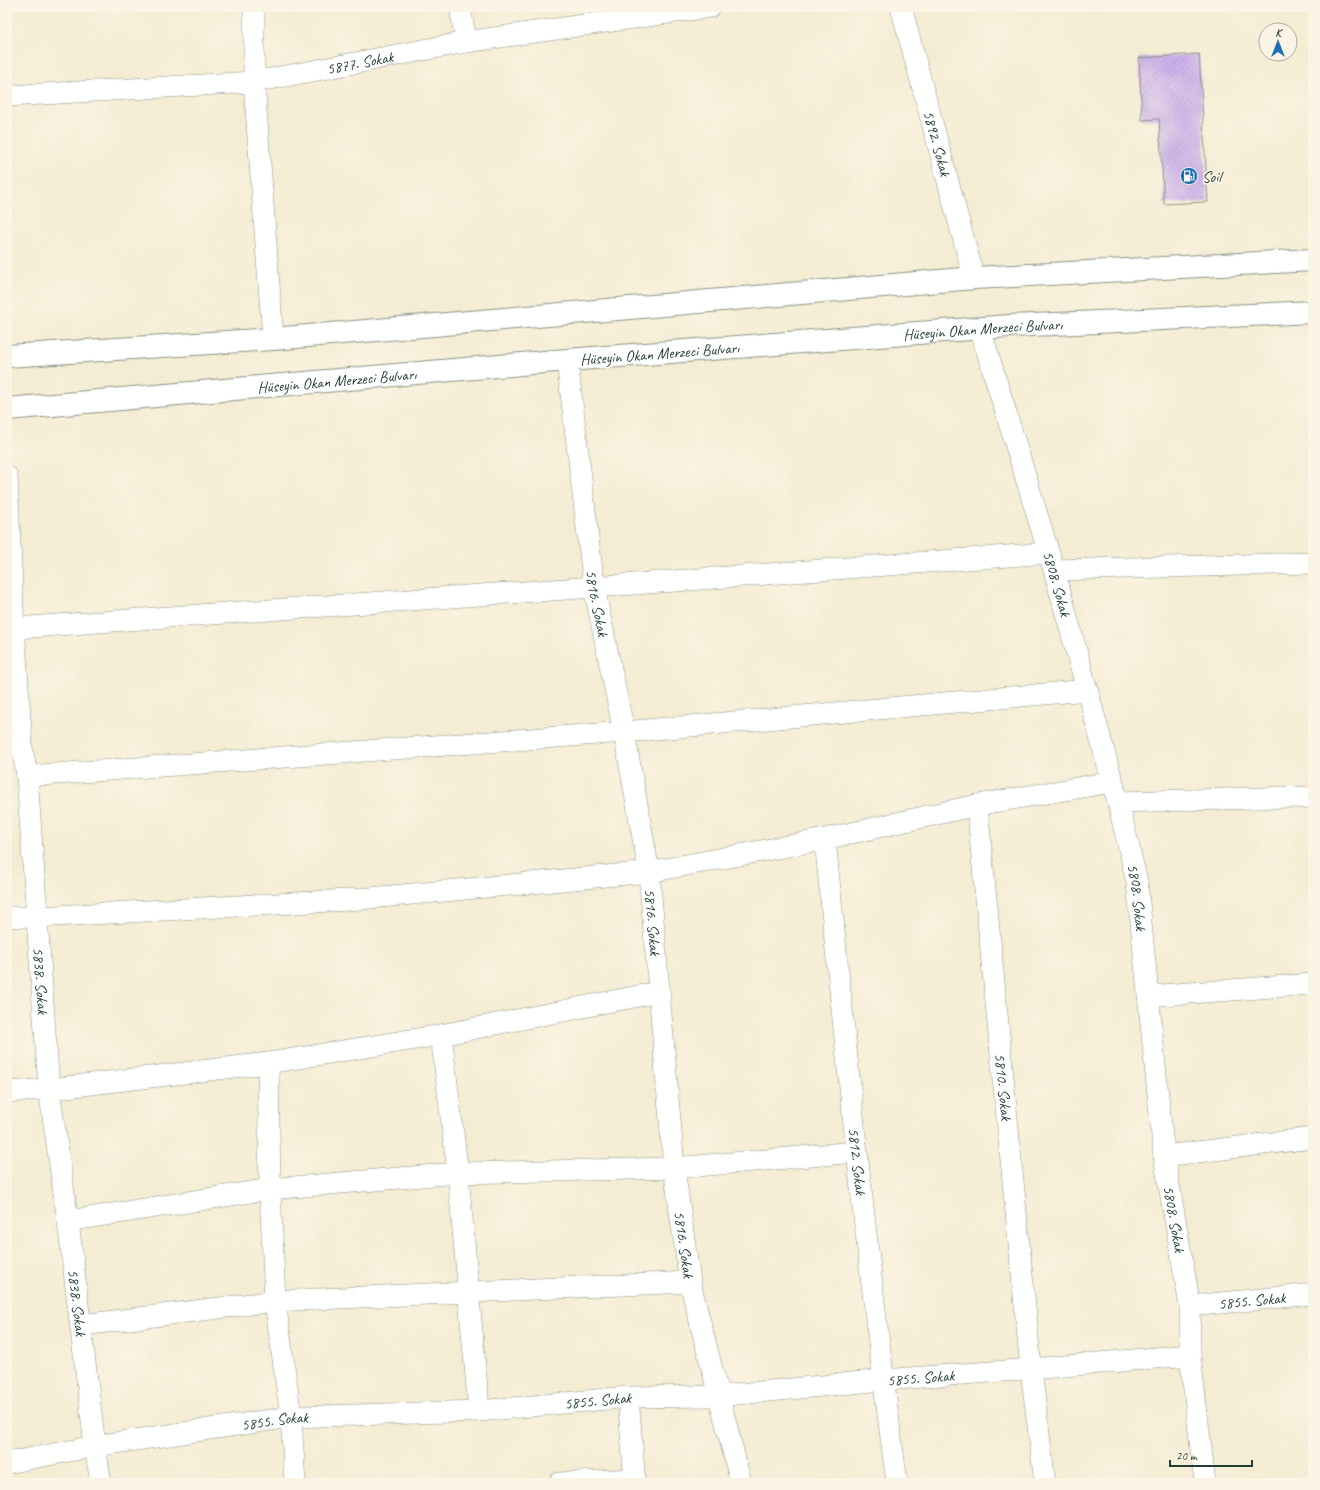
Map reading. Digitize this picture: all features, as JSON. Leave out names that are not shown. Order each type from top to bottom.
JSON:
[{"type":"main road","points":[[7,356],[273,339],[974,278],[1313,260]]},
{"type":"main road","name":"Hüseyin Okan Merzeci Bulvarı","points":[[7,409],[567,360],[980,328],[1313,312]]},
{"type":"street","points":[[254,7],[254,82],[273,339]]},
{"type":"street","points":[[460,7],[466,42]]},
{"type":"street","name":"5877. Sokak","points":[[7,96],[254,82],[466,42],[710,7]]},
{"type":"street","name":"5892. Sokak","points":[[902,7],[974,278]]},
{"type":"street","name":"5808. Sokak","points":[[980,328],[1051,561],[1088,690],[1118,802],[1137,882],[1164,1156],[1190,1306],[1190,1355],[1205,1483]]},
{"type":"street","name":"5816. Sokak","points":[[567,360],[594,587],[624,732],[649,872],[674,1168],[690,1282],[741,1483]]},
{"type":"street","name":"5838. Sokak","points":[[7,476],[15,745],[27,776],[49,1089],[82,1325],[95,1446],[101,1483]]},
{"type":"street","points":[[12,616],[594,587],[1051,561],[1313,563]]},
{"type":"street","points":[[27,776],[624,732],[1088,690]]},
{"type":"street","points":[[7,917],[36,917],[348,900],[649,872],[825,839],[977,805],[1112,782]]},
{"type":"street","points":[[1118,802],[1313,798]]},
{"type":"street","name":"5810. Sokak","points":[[977,805],[1031,1369],[1045,1483]]},
{"type":"street","name":"5812. Sokak","points":[[825,839],[856,1152],[883,1380],[897,1483]]},
{"type":"street","points":[[1148,996],[1313,984]]},
{"type":"street","points":[[7,1092],[49,1089],[268,1063],[441,1035],[659,992]]},
{"type":"street","points":[[441,1035],[458,1173],[479,1410]]},
{"type":"street","points":[[268,1063],[270,1189],[275,1302],[291,1417],[295,1483]]},
{"type":"street","points":[[1164,1156],[1313,1138]]},
{"type":"street","points":[[68,1221],[270,1189],[458,1173],[674,1168],[856,1152]]},
{"type":"street","points":[[82,1325],[275,1302],[690,1282]]},
{"type":"street","name":"5855. Sokak","points":[[1190,1306],[1313,1294]]},
{"type":"street","name":"5855. Sokak","points":[[7,1463],[95,1446],[291,1417],[479,1410],[628,1397],[718,1396],[883,1380],[1190,1355]]},
{"type":"street","points":[[559,1483],[635,1481],[628,1397]]},
{"type":"building","points":[[1199,54],[1208,202],[1164,204],[1159,119],[1142,120],[1139,58]]},
{"type":"place","name":"Soil","points":[[1189,176]]}]
